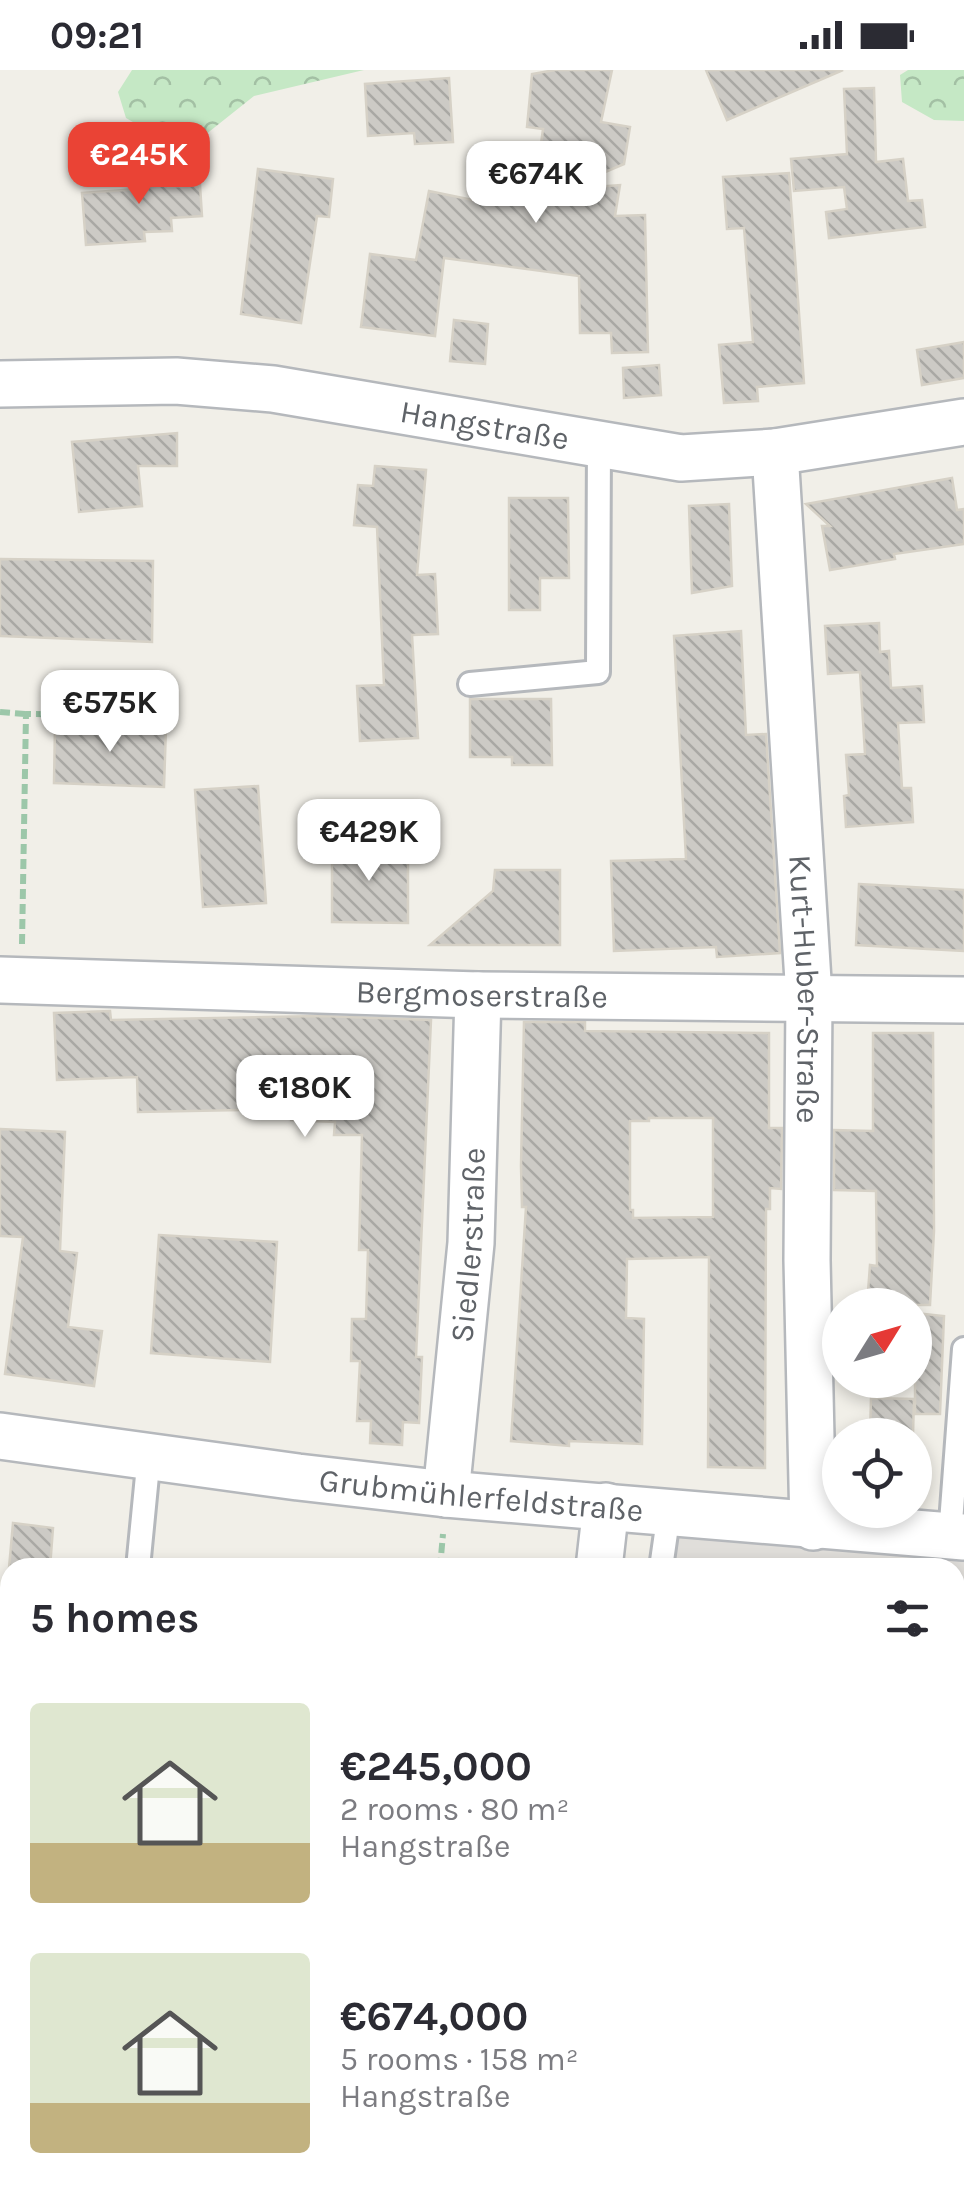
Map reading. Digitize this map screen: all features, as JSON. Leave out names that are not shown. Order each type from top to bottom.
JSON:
[{"type":"street","name":"Hangstraße","points":[[0,384],[176,382],[273,389],[599,441],[681,458],[775,452],[964,422]]},
{"type":"street","name":"Kurt-Huber-Straße","points":[[775,452],[808,997],[807,1260],[813,1527]]},
{"type":"street","name":"Bergmoserstraße","points":[[11,965],[478,995],[964,1000]]},
{"type":"street","name":"Siedlerstraße","points":[[446,1494],[471,1243],[478,995]]},
{"type":"street","name":"Grubmühlerfeldstraße","points":[[0,1436],[298,1478],[446,1494],[957,1537]]},
{"type":"street","points":[[599,1558],[606,1506]]},
{"type":"lane","points":[[470,684],[598,672],[599,441]]},
{"type":"lane","points":[[957,1537],[964,1349]]},
{"type":"lane","points":[[139,1558],[149,1455]]},
{"type":"lane","points":[[662,1558],[669,1512]]},
{"type":"path","points":[[0,712],[109,715]]},
{"type":"path","points":[[11,965],[26,714]]},
{"type":"shaded area","points":[[665,1527],[955,1558],[660,1558]]},
{"type":"green space","points":[[132,70],[364,70],[254,96],[205,135],[174,146],[126,118],[118,92]]},
{"type":"green space","points":[[908,70],[964,70],[964,121],[934,120],[902,102],[900,75]]},
{"type":"building","points":[[612,70],[601,122],[630,127],[624,164],[565,189],[620,185],[615,216],[645,215],[648,352],[612,353],[611,333],[580,333],[579,276],[444,258],[435,336],[361,327],[370,254],[416,260],[429,191],[492,204],[493,199],[533,204],[543,129],[527,127],[532,74]]},
{"type":"building","points":[[706,70],[843,70],[727,120]]},
{"type":"building","points":[[449,78],[453,142],[415,144],[414,133],[368,136],[365,84]]},
{"type":"building","points":[[874,88],[876,162],[903,159],[908,201],[922,200],[925,227],[829,238],[826,212],[847,209],[844,187],[794,191],[791,159],[847,154],[844,89]]},
{"type":"building","points":[[166,157],[168,187],[200,185],[202,216],[171,218],[172,231],[144,232],[145,241],[86,245],[82,193],[138,189],[136,159]]},
{"type":"building","points":[[258,169],[333,179],[329,217],[317,216],[301,323],[241,314]]},
{"type":"building","points":[[789,173],[804,383],[757,387],[758,401],[724,403],[719,345],[753,342],[744,228],[727,229],[723,177]]},
{"type":"building","points":[[454,320],[488,324],[485,364],[450,361]]},
{"type":"building","points":[[964,342],[964,378],[922,385],[917,350]]},
{"type":"building","points":[[659,365],[661,395],[624,398],[623,368]]},
{"type":"building","points":[[177,433],[177,466],[138,466],[142,506],[79,512],[72,442]]},
{"type":"building","points":[[375,466],[426,470],[417,575],[435,574],[438,634],[412,635],[418,738],[360,741],[357,686],[384,685],[377,527],[354,525],[358,485],[373,486]]},
{"type":"building","points":[[952,478],[957,510],[964,509],[964,544],[894,554],[895,559],[830,570],[822,526],[830,526],[806,504]]},
{"type":"building","points":[[509,498],[568,498],[569,578],[540,578],[540,610],[509,610]]},
{"type":"building","points":[[729,504],[732,586],[692,593],[689,506]]},
{"type":"building","points":[[0,559],[153,561],[152,642],[0,636]]},
{"type":"building","points":[[879,623],[880,652],[889,651],[891,688],[922,686],[924,722],[898,723],[902,788],[911,788],[913,822],[846,827],[846,755],[865,754],[860,672],[828,674],[825,626]]},
{"type":"building","points":[[741,631],[746,735],[766,734],[780,953],[717,957],[716,947],[614,951],[611,861],[686,859],[674,636]]},
{"type":"building","points":[[470,699],[551,699],[552,765],[512,765],[512,757],[470,757]]},
{"type":"building","points":[[55,724],[166,728],[164,787],[54,783]]},
{"type":"building","points":[[258,786],[266,903],[203,907],[195,790]]},
{"type":"building","points":[[332,841],[385,841],[386,856],[408,856],[408,923],[332,922]]},
{"type":"building","points":[[495,870],[560,870],[560,945],[430,945],[493,891]]},
{"type":"building","points":[[859,884],[964,890],[964,951],[856,945]]},
{"type":"building","points":[[110,1011],[111,1020],[321,1016],[431,1020],[416,1357],[422,1357],[419,1423],[403,1422],[402,1445],[370,1443],[371,1421],[357,1421],[360,1361],[351,1361],[352,1319],[366,1319],[368,1250],[359,1250],[362,1135],[334,1135],[335,1122],[291,1120],[291,1109],[138,1112],[137,1077],[57,1080],[54,1013]]},
{"type":"building","points":[[524,1022],[585,1022],[585,1031],[769,1033],[769,1128],[782,1128],[781,1189],[770,1188],[770,1209],[766,1209],[765,1468],[708,1467],[709,1257],[627,1259],[626,1318],[644,1319],[642,1444],[569,1441],[569,1446],[511,1441],[526,1207],[522,1207]],"holes":[[[713,1118],[713,1217],[633,1218],[630,1121]]]},
{"type":"building","points":[[873,1033],[933,1033],[931,1288],[868,1288],[870,1265],[877,1266],[876,1191],[834,1190],[834,1130],[873,1131]]},
{"type":"building","points":[[0,1129],[65,1132],[60,1251],[77,1253],[68,1327],[102,1331],[94,1386],[5,1374],[23,1237],[0,1236]]},
{"type":"building","points":[[159,1235],[277,1242],[270,1362],[151,1353]]},
{"type":"building","points":[[932,1315],[944,1316],[940,1414],[915,1414],[915,1398],[932,1398]]},
{"type":"building","points":[[871,1398],[914,1399],[913,1418],[870,1418]]},
{"type":"building","points":[[13,1523],[53,1528],[51,1558],[10,1558]]}]
